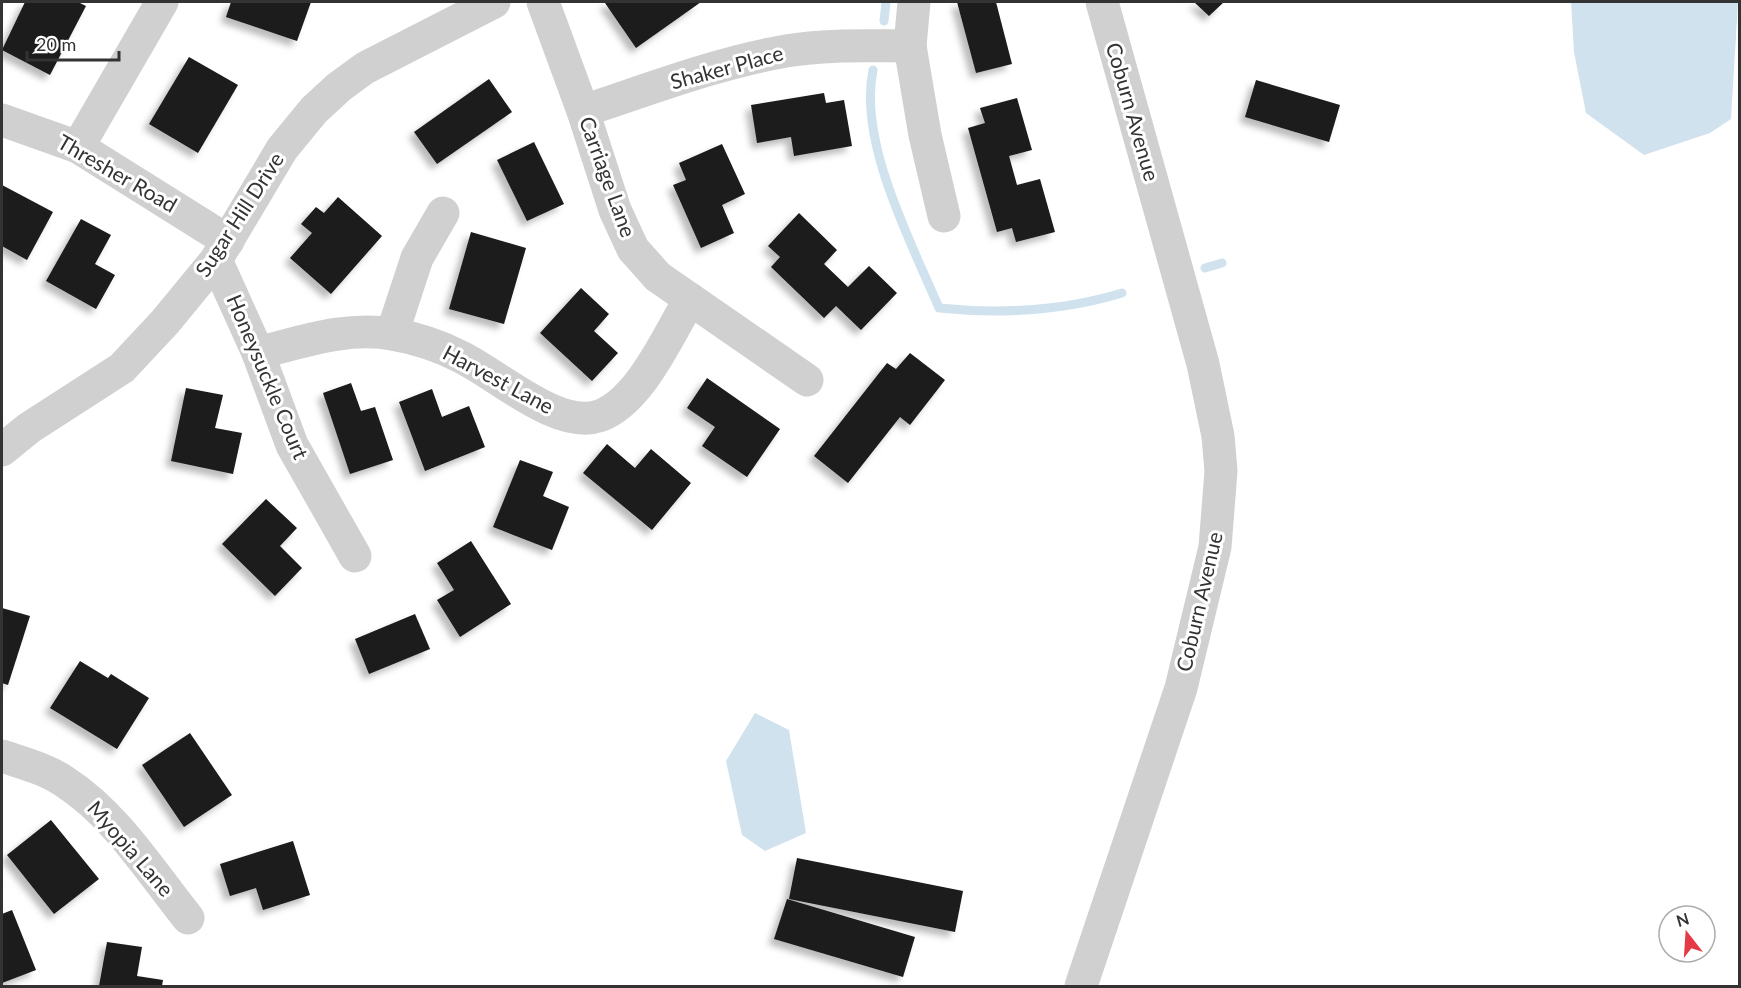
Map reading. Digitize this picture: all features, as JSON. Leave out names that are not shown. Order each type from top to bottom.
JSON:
[{"type":"street","points":[[78,147],[162,2]]},
{"type":"street","name":"Sugar Hill Drive","points":[[2,450],[29,428],[122,368],[165,322],[222,250],[282,149],[314,110],[339,87],[365,68],[494,2]]},
{"type":"street","name":"Carriage Lane","points":[[543,2],[583,111],[615,210],[633,249],[658,277],[807,380]]},
{"type":"street","points":[[914,2],[910,46],[925,135],[944,216]]},
{"type":"street","name":"Coburn Avenue","points":[[1081,987],[1181,688],[1215,547],[1221,471],[1218,436],[1203,364],[1102,2]]},
{"type":"street","name":"Shaker Place","points":[[583,111],[739,60],[789,51],[837,46],[910,46]]},
{"type":"street","name":"Thresher Road","points":[[2,120],[78,147],[222,250]]},
{"type":"street","points":[[392,334],[417,258],[443,213]]},
{"type":"street","name":"Honeysuckle Court","points":[[222,250],[292,445],[356,556]]},
{"type":"street","name":"Harvest Lane","points":[[258,353],[357,331],[392,334],[459,356],[550,410],[576,419],[600,416],[640,383],[690,299]]},
{"type":"street","name":"Myopia Lane","points":[[2,756],[32,765],[65,781],[94,804],[188,918]]},
{"type":"water","points":[[1571,2],[1738,2],[1731,119],[1710,133],[1644,155],[1586,113],[1574,52]]},
{"type":"water","points":[[755,713],[789,730],[806,833],[765,851],[742,835],[726,761]]},
{"type":"building","points":[[25,2],[78,2],[86,6],[50,75],[2,50]]},
{"type":"building","points":[[231,2],[311,2],[297,41],[226,17]]},
{"type":"building","points":[[701,2],[636,48],[605,3]]},
{"type":"building","points":[[957,2],[996,2],[1012,64],[976,73]]},
{"type":"building","points":[[1194,2],[1224,2],[1209,16]]},
{"type":"building","points":[[189,57],[238,85],[198,153],[149,124]]},
{"type":"building","points":[[489,79],[512,112],[437,164],[414,132]]},
{"type":"building","points":[[1256,80],[1340,105],[1329,142],[1245,117]]},
{"type":"building","points":[[824,93],[826,103],[844,100],[852,146],[794,156],[791,137],[757,143],[751,105]]},
{"type":"building","points":[[1017,98],[1032,150],[1009,156],[1017,185],[1040,179],[1055,232],[1016,242],[1012,228],[997,232],[968,128],[985,123],[980,108]]},
{"type":"building","points":[[534,142],[564,204],[527,221],[497,160]]},
{"type":"building","points":[[722,144],[745,194],[722,205],[734,233],[701,248],[673,185],[686,180],[679,163]]},
{"type":"building","points":[[2,185],[53,212],[27,260],[2,246]]},
{"type":"building","points":[[338,197],[382,236],[331,294],[290,258],[312,233],[301,224],[316,207],[324,213]]},
{"type":"building","points":[[799,213],[837,250],[824,264],[848,287],[869,266],[897,293],[861,330],[836,306],[824,318],[771,267],[780,257],[768,246]]},
{"type":"building","points":[[81,219],[111,235],[95,264],[115,275],[96,309],[46,281]]},
{"type":"building","points":[[471,232],[526,248],[504,324],[449,309]]},
{"type":"building","points":[[581,288],[609,314],[594,331],[618,353],[592,381],[540,333]]},
{"type":"building","points":[[910,353],[945,380],[910,425],[900,417],[848,483],[814,456],[887,363],[896,369]]},
{"type":"building","points":[[707,378],[780,429],[747,477],[702,446],[715,427],[687,408]]},
{"type":"building","points":[[351,383],[361,411],[375,407],[393,460],[350,474],[323,393]]},
{"type":"building","points":[[186,388],[223,395],[215,428],[242,433],[233,474],[171,461]]},
{"type":"building","points":[[432,389],[442,417],[469,406],[485,447],[425,471],[399,402]]},
{"type":"building","points":[[607,444],[635,468],[651,449],[691,483],[652,530],[583,473]]},
{"type":"building","points":[[520,460],[553,472],[543,496],[569,507],[552,550],[493,527]]},
{"type":"building","points":[[266,499],[297,528],[280,546],[302,568],[275,596],[222,544]]},
{"type":"building","points":[[471,541],[511,604],[460,637],[437,600],[454,590],[437,563]]},
{"type":"building","points":[[2,608],[30,616],[8,685],[2,683]]},
{"type":"building","points":[[415,614],[430,649],[369,674],[355,639]]},
{"type":"building","points":[[80,661],[108,678],[111,674],[149,698],[117,749],[50,708]]},
{"type":"building","points":[[190,733],[232,795],[184,827],[142,765]]},
{"type":"building","points":[[51,820],[99,879],[54,914],[7,855]]},
{"type":"building","points":[[293,841],[310,895],[263,910],[256,888],[230,896],[220,864]]},
{"type":"building","points":[[797,858],[963,891],[955,932],[789,899]]},
{"type":"building","points":[[787,899],[915,937],[903,977],[774,939]]},
{"type":"building","points":[[12,910],[36,970],[2,983],[2,914]]},
{"type":"building","points":[[107,942],[142,947],[137,976],[163,980],[162,986],[99,986]]},
{"type":"waterway","points":[[884,21],[886,2]]},
{"type":"waterway","points":[[873,70],[870,98],[873,128],[880,160],[902,223],[939,308],[985,311],[1031,310],[1077,304],[1122,293]]},
{"type":"waterway","points":[[1205,268],[1222,263]]}]
